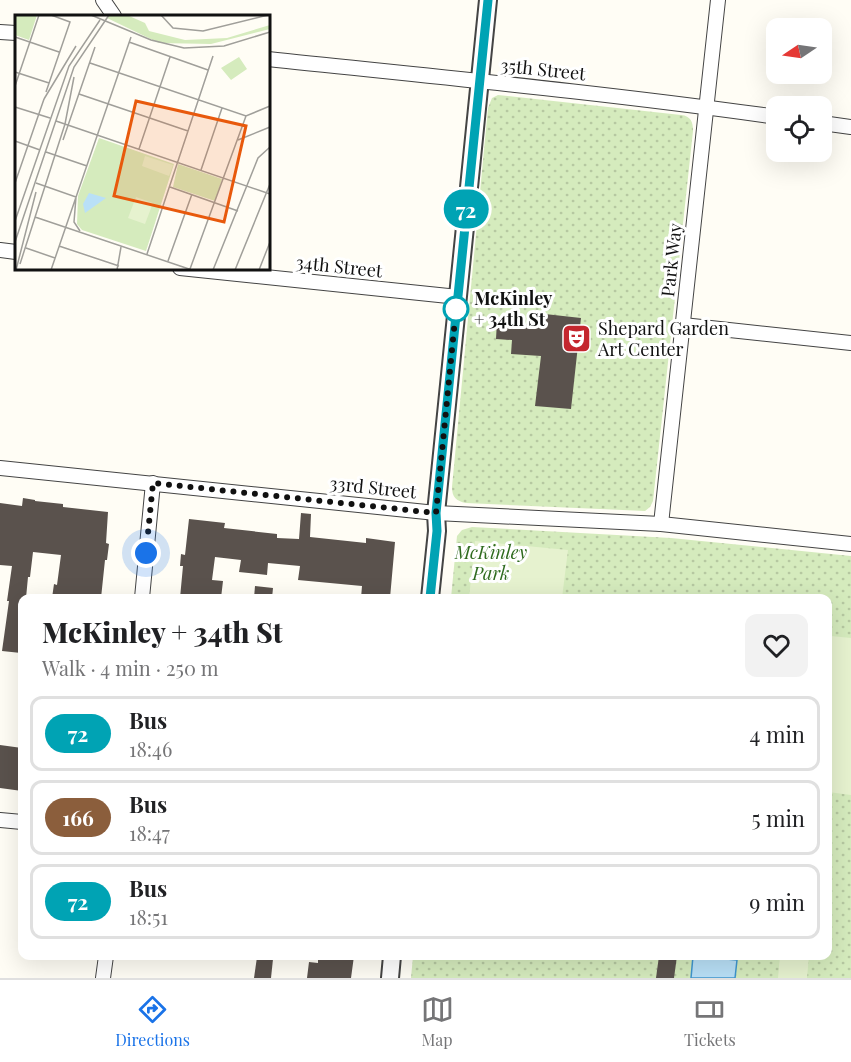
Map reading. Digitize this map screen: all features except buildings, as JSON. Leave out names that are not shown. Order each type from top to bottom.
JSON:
[{"type":"street","points":[[103,0],[113,15]]},
{"type":"street","points":[[430,594],[437,531],[436,513],[488,0]]},
{"type":"street","name":"Park Way","points":[[661,524],[718,0]]},
{"type":"street","points":[[0,32],[15,33]]},
{"type":"street","name":"35th Street","points":[[270,60],[479,81],[766,115]]},
{"type":"street","points":[[832,124],[851,127]]},
{"type":"street","points":[[0,250],[15,252]]},
{"type":"street","name":"34th Street","points":[[199,270],[458,297]]},
{"type":"street","points":[[683,325],[851,343]]},
{"type":"street","name":"33rd Street","points":[[0,468],[436,513],[661,524],[851,544]]},
{"type":"street","points":[[142,594],[153,483]]},
{"type":"street","points":[[0,820],[18,822]]},
{"type":"street","points":[[104,978],[106,960]]},
{"type":"street","points":[[390,978],[392,960]]},
{"type":"green space","points":[[498,95],[681,115],[692,122],[693,131],[653,501],[645,511],[466,503],[457,500],[454,496],[452,487],[488,108],[492,98]]},
{"type":"green space","name":"McKinley Park","points":[[472,527],[671,538],[851,556],[851,978],[411,978],[413,960],[832,960],[832,594],[451,594],[457,536],[462,530]]},
{"type":"green space","points":[[475,541],[568,550],[562,594],[469,594]]},
{"type":"green space","points":[[832,636],[851,638],[851,795],[832,793]]},
{"type":"green space","points":[[780,960],[809,960],[807,978],[778,978]]},
{"type":"water","points":[[693,960],[737,960],[735,978],[691,978]]},
{"type":"bus line","name":"72","points":[[430,594],[437,531],[436,513],[488,0]]},
{"type":"place","name":"McKinley + 34th St","points":[[456,309]]},
{"type":"place","name":"Shepard Garden Art Center","points":[[577,339]]},
{"type":"route","points":[[146,553],[153,483],[436,513],[456,309]]}]
